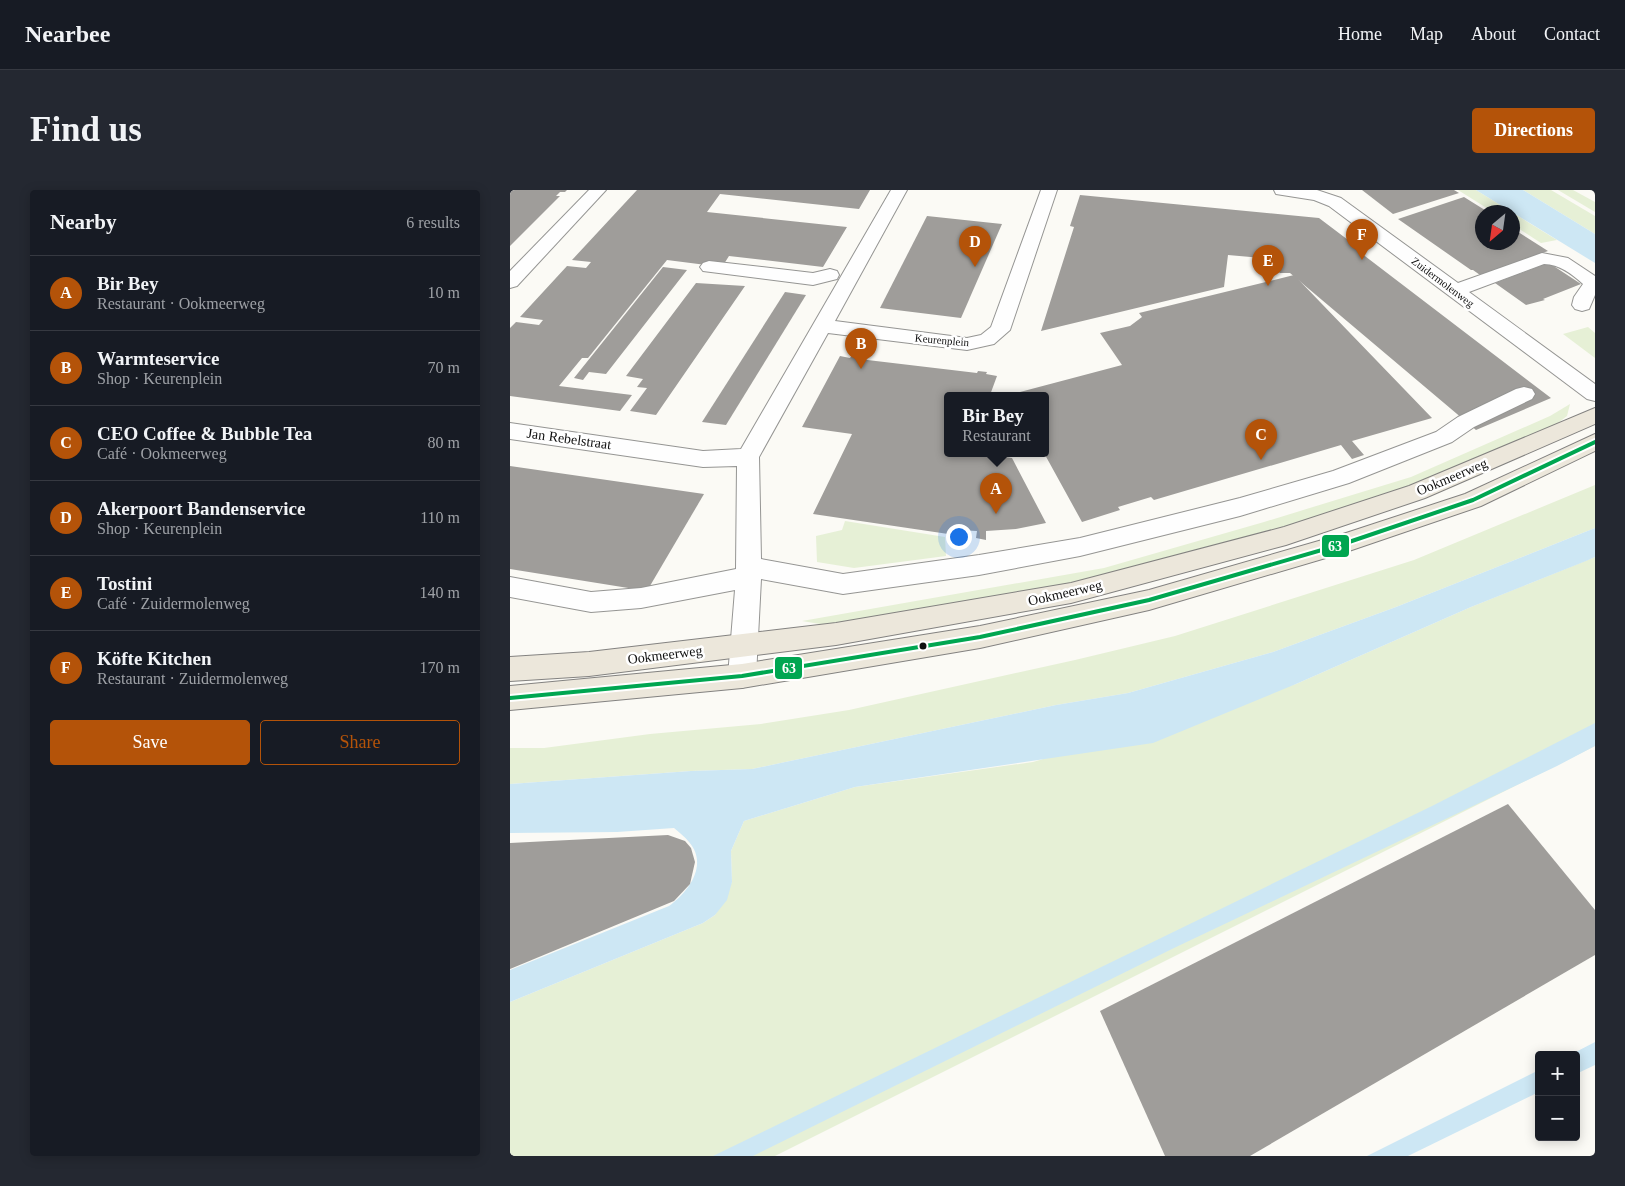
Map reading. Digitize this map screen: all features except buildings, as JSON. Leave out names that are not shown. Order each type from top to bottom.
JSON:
[{"type":"main road","name":"Ookmeerweg","points":[[743,661],[836,634],[974,612],[1071,593],[1245,547],[1417,492],[1595,415]]},
{"type":"main road","name":"Ookmeerweg","points":[[510,669],[589,664],[743,661],[980,637],[1150,600],[1346,543],[1473,500],[1592,448]]},
{"type":"main road","points":[[510,698],[546,696],[588,678],[743,661]]},
{"type":"street","points":[[510,282],[598,190]]},
{"type":"street","points":[[743,661],[749,572],[748,457],[899,190]]},
{"type":"street","name":"Keurenplein","points":[[822,326],[967,344],[987,340],[1000,330],[1049,190]]},
{"type":"street","name":"Zuidermolenweg","points":[[1282,190],[1330,194],[1335,202],[1595,394]]},
{"type":"street","points":[[1455,291],[1542,258],[1547,258],[1562,262],[1590,281],[1592,284],[1584,297],[1582,305]]},
{"type":"street","points":[[737,260],[821,270],[830,275]]},
{"type":"street","points":[[709,267],[813,279],[830,275],[850,277]]},
{"type":"street","points":[[510,587],[590,602],[641,598],[749,572],[843,584],[979,565],[1080,547],[1240,508],[1341,477],[1444,437],[1466,422],[1524,394]]},
{"type":"street","name":"Jan Rebelstraat","points":[[510,431],[703,459],[748,457]]},
{"type":"green space","points":[[1458,190],[1476,190],[1501,205],[1482,205]]},
{"type":"green space","points":[[1523,190],[1551,190],[1595,216],[1595,234]]},
{"type":"green space","points":[[1558,190],[1573,190],[1595,202],[1595,212]]},
{"type":"green space","points":[[1520,217],[1557,240],[1541,243],[1520,230]]},
{"type":"green space","points":[[1588,327],[1595,333],[1595,358],[1563,334]]},
{"type":"green space","points":[[1570,404],[1567,416],[1558,423],[1503,451],[1421,484],[1311,522],[1125,574],[832,626],[802,621],[1104,568],[1411,477],[1550,416]]},
{"type":"green space","points":[[1595,485],[1595,528],[1396,607],[1273,652],[1128,693],[1056,705],[752,769],[691,771],[510,784],[510,748],[544,748],[650,734],[761,724],[849,710],[1175,636],[1414,560]]},
{"type":"green space","points":[[845,521],[945,537],[946,556],[854,568],[817,562],[816,536],[842,530]]},
{"type":"green space","points":[[1595,557],[1595,746],[775,1156],[510,1156],[510,1002],[703,923],[715,915],[732,882],[731,851],[744,821],[855,787],[1033,762],[1296,684],[1471,607]]},
{"type":"water","points":[[1476,190],[1523,190],[1595,234],[1595,263],[1520,217],[1520,205],[1500,205]]},
{"type":"water","points":[[1595,528],[1595,557],[1471,607],[1296,684],[1153,743],[855,787],[744,821],[731,851],[732,882],[727,900],[715,915],[703,923],[510,1002],[510,970],[669,906],[689,886],[694,877],[697,860],[695,851],[689,842],[674,828],[617,832],[510,833],[510,784],[691,771],[752,769],[1056,705],[1128,693],[1273,652],[1396,607]]},
{"type":"water","points":[[1595,723],[1595,746],[1557,766],[1174,948],[753,1156],[713,1156],[1432,806]]},
{"type":"water","points":[[1595,1042],[1595,1065],[1580,1072],[1580,1051],[1578,1051]]},
{"type":"water","points":[[1535,1072],[1535,1094],[1408,1156],[1367,1156]]},
{"type":"transit line","name":"63","points":[[510,698],[742,676],[980,637],[1149,600],[1346,543],[1473,500],[1595,442]]},
{"type":"place","name":"Köfte Kitchen","points":[[1362,260]]},
{"type":"place","name":"Akerpoort Bandenservice","points":[[975,267]]},
{"type":"place","name":"Tostini","points":[[1268,286]]},
{"type":"place","name":"Warmteservice","points":[[861,369]]},
{"type":"place","name":"CEO Coffee & Bubble Tea","points":[[1261,460]]},
{"type":"place","name":"Bir Bey","points":[[996,514]]}]
